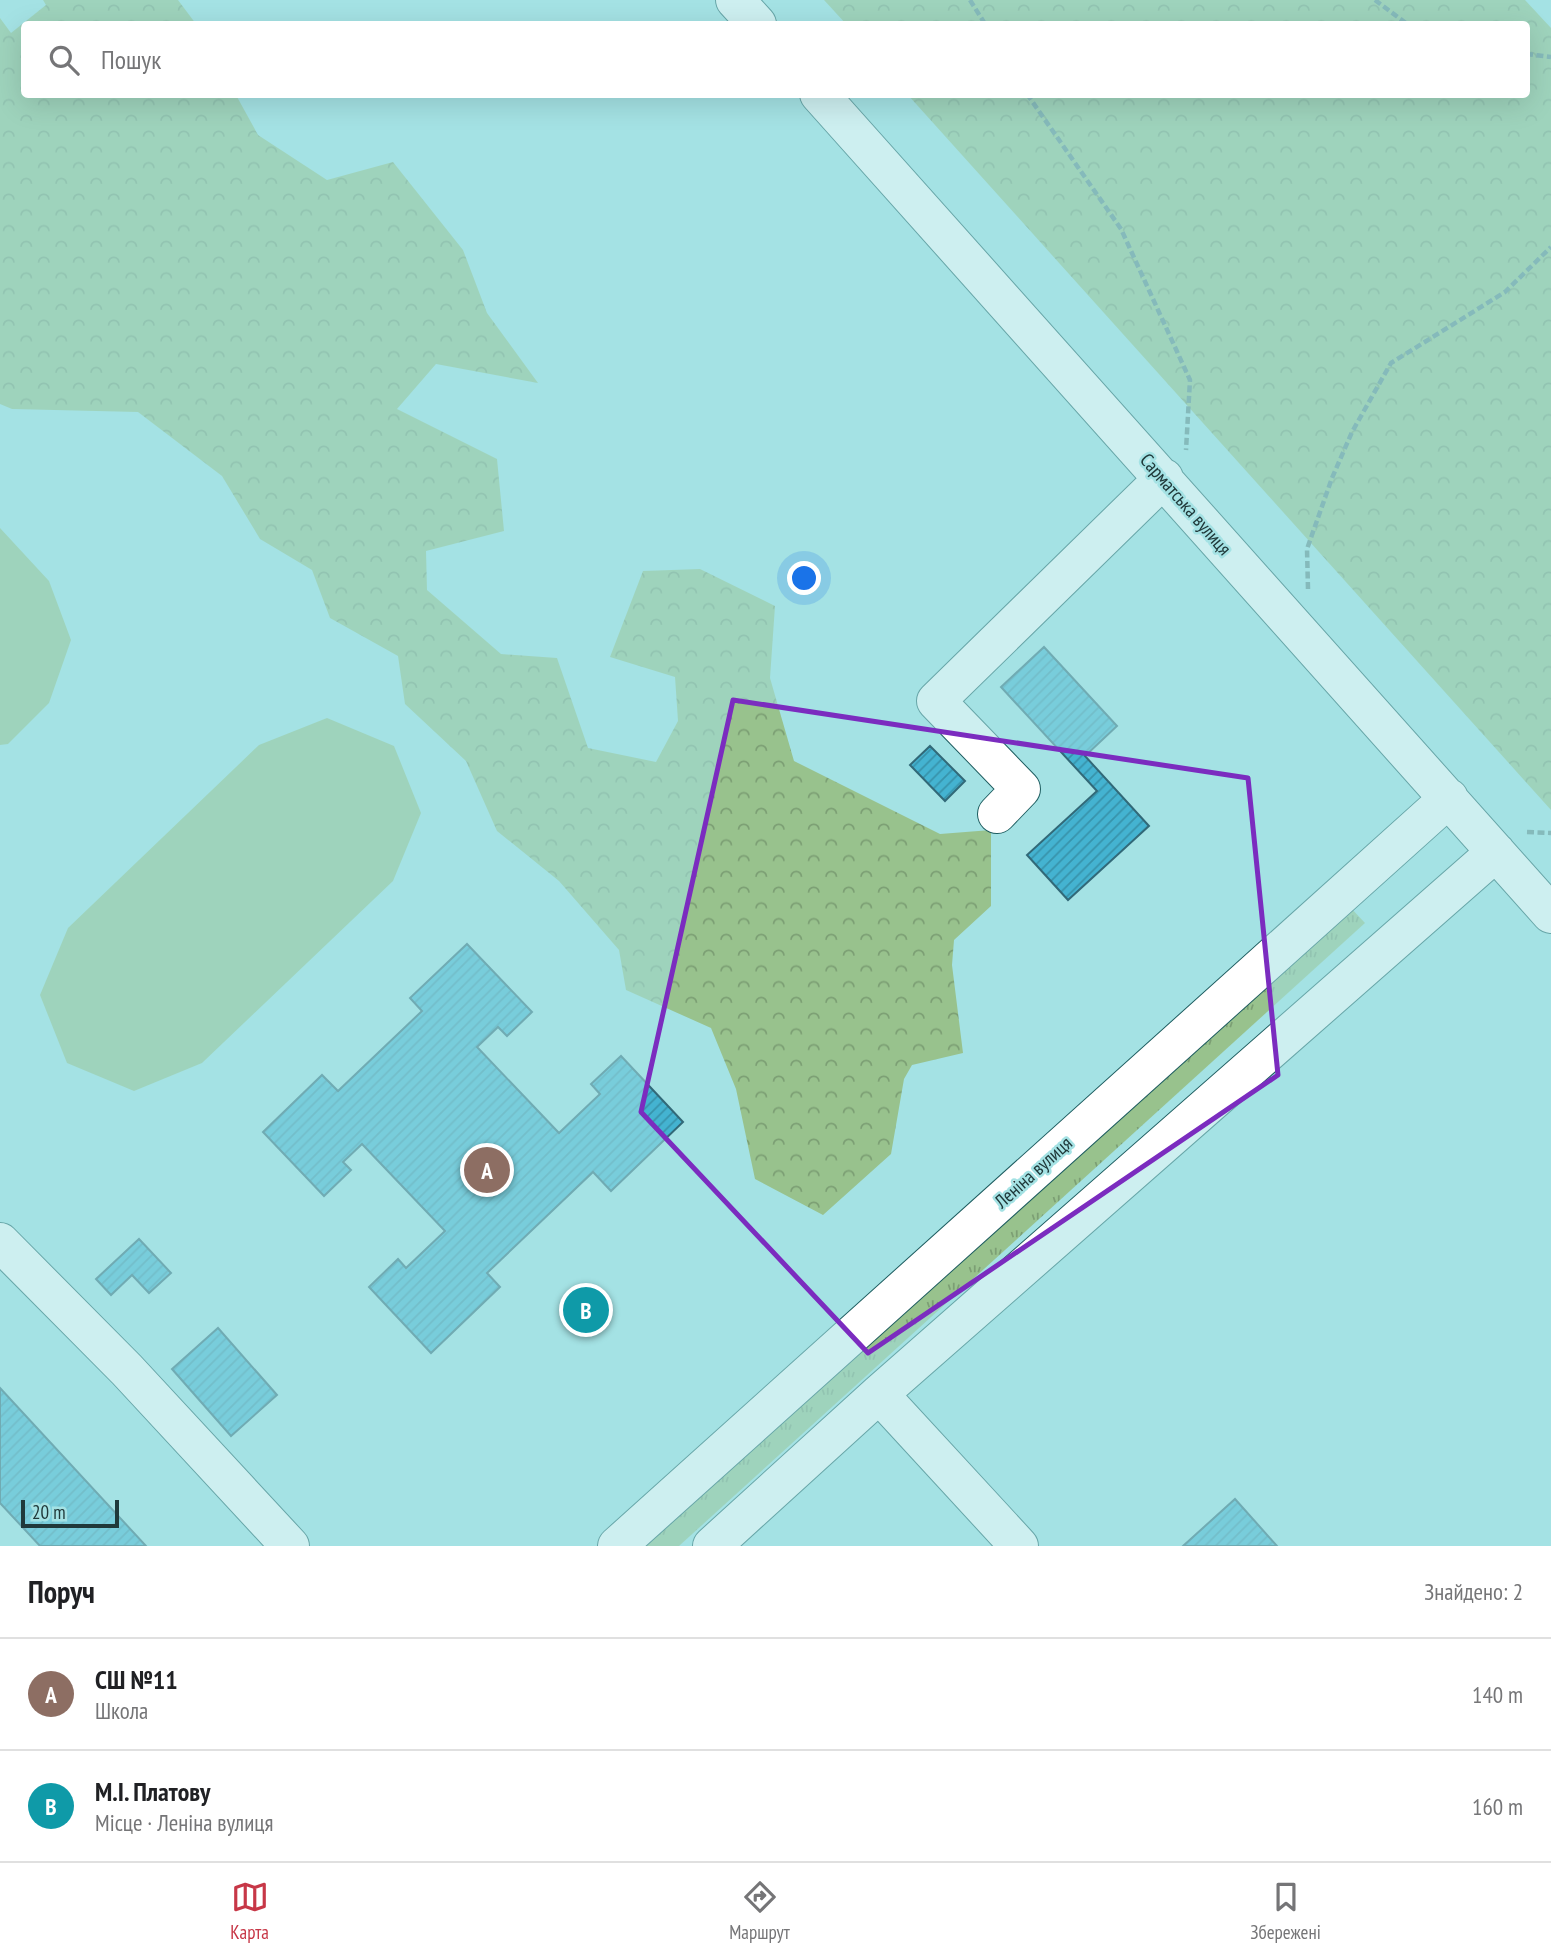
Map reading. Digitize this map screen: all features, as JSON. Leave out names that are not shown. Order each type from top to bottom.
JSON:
[{"type":"street","points":[[735,0],[754,21]]},
{"type":"street","name":"Сарматська вулиця","points":[[824,98],[1551,914]]},
{"type":"street","points":[[997,814],[1021,789],[936,701],[1173,489]]},
{"type":"street","name":"Леніна вулиця","points":[[617,1546],[1448,798]]},
{"type":"street","points":[[712,1546],[879,1394],[1496,852]]},
{"type":"street","points":[[0,1242],[127,1370],[290,1546]]},
{"type":"street","points":[[879,1394],[1019,1546]]},
{"type":"path","points":[[970,0],[983,21]]},
{"type":"path","points":[[1375,0],[1403,21]]},
{"type":"path","points":[[1530,54],[1551,57]]},
{"type":"path","points":[[1030,98],[1121,229],[1190,380],[1173,489]]},
{"type":"path","points":[[1308,589],[1307,549],[1332,478],[1352,432],[1391,363],[1505,292],[1551,247]]},
{"type":"highlighted area","points":[[733,700],[1248,778],[1278,1075],[868,1353],[641,1112]]},
{"type":"green space","points":[[43,0],[178,0],[194,21],[26,21],[46,5]]},
{"type":"green space","points":[[824,0],[1525,0],[1551,28],[1551,810],[911,98],[1530,98],[1530,21],[843,21]]},
{"type":"green space","points":[[0,18],[11,33],[21,25],[21,98],[238,98],[258,135],[327,180],[393,162],[463,250],[487,313],[538,383],[436,364],[397,409],[497,459],[504,531],[426,551],[427,590],[501,654],[557,658],[588,748],[656,762],[678,721],[675,677],[610,657],[643,571],[700,569],[775,606],[770,678],[794,761],[940,834],[991,830],[991,906],[954,940],[952,965],[963,1053],[912,1065],[904,1079],[891,1154],[823,1215],[755,1179],[736,1089],[711,1028],[626,990],[619,950],[559,881],[497,831],[466,761],[405,704],[398,656],[330,618],[312,570],[260,539],[222,476],[138,412],[12,409],[0,404]]},
{"type":"green space","points":[[0,528],[49,581],[71,640],[49,703],[8,744],[0,745]]},
{"type":"green space","points":[[327,718],[394,746],[421,813],[393,881],[202,1063],[134,1091],[67,1063],[40,995],[68,928],[259,745]]},
{"type":"green space","points":[[1350,907],[1365,923],[679,1546],[646,1546]]},
{"type":"building","points":[[1044,647],[1117,726],[1085,756],[1149,826],[1068,900],[1027,855],[1097,791],[1001,687]]},
{"type":"building","points":[[930,746],[965,781],[945,801],[910,765]]},
{"type":"building","points":[[467,944],[532,1012],[507,1036],[498,1027],[477,1047],[559,1133],[600,1094],[591,1084],[621,1056],[683,1122],[611,1191],[593,1172],[487,1273],[500,1287],[431,1353],[369,1287],[398,1259],[406,1268],[445,1231],[362,1144],[343,1162],[351,1170],[324,1196],[263,1132],[322,1075],[338,1091],[422,1011],[410,998]]},
{"type":"building","points":[[139,1239],[171,1273],[149,1293],[132,1275],[111,1295],[96,1279]]},
{"type":"building","points":[[218,1328],[277,1395],[231,1436],[172,1369]]},
{"type":"building","points":[[0,1388],[146,1546],[40,1546],[0,1503]]},
{"type":"building","points":[[1235,1499],[1277,1546],[1183,1546]]},
{"type":"place","name":"СШ №11","points":[[487,1170]]},
{"type":"place","name":"М.І. Платову","points":[[586,1310]]}]
